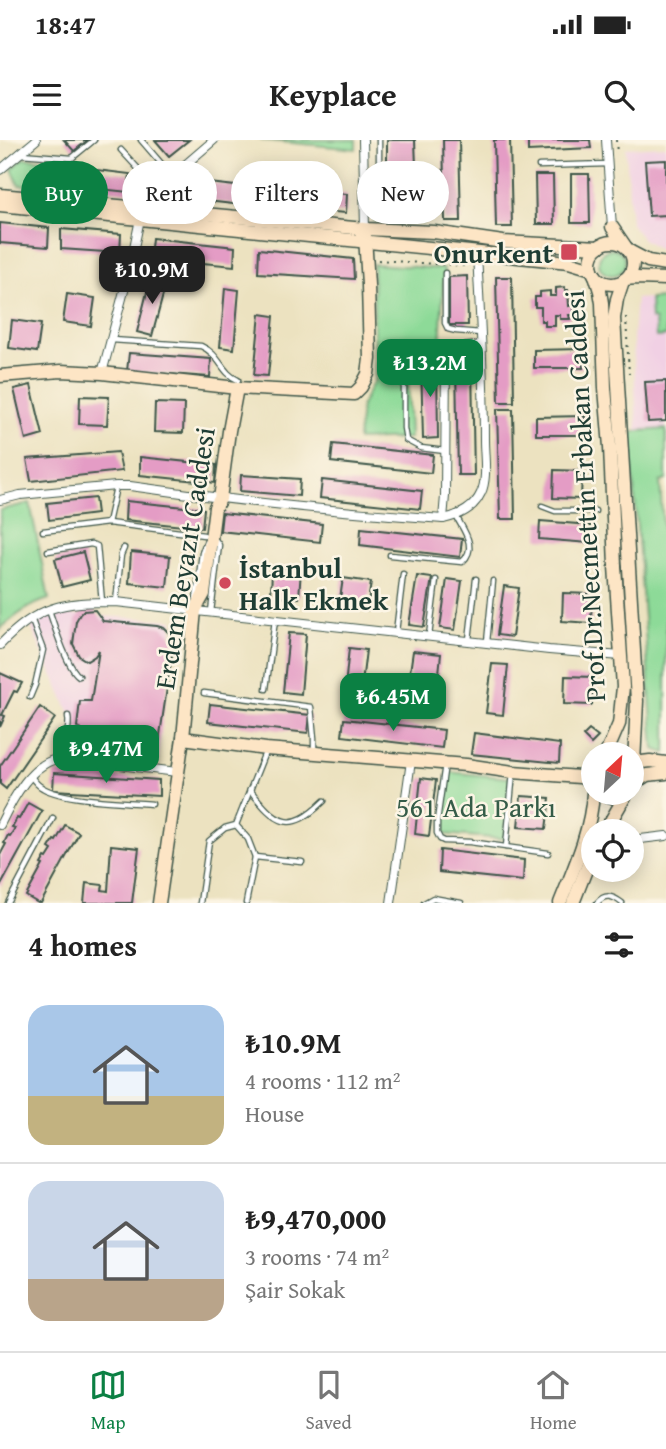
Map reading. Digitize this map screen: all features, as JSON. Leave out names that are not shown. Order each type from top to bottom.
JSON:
[{"type":"main road","points":[[0,195],[122,211]]},
{"type":"main road","points":[[0,205],[122,212]]},
{"type":"main road","points":[[217,221],[365,235],[477,253],[569,262],[594,272],[613,284],[637,278],[666,279]]},
{"type":"main road","points":[[594,272],[592,256],[612,227],[633,261],[631,271],[624,280]]},
{"type":"main road","points":[[365,235],[434,232],[503,242],[601,245],[612,242],[649,261],[666,264]]},
{"type":"main road","points":[[0,376],[61,371],[102,373],[354,394],[368,374],[370,359],[365,235]]},
{"type":"main road","name":"Prof.Dr.Necmettin Erbakan Caddesi","points":[[594,272],[602,303],[604,388],[610,447],[623,687],[619,724],[612,742]]},
{"type":"main road","name":"Prof.Dr.Necmettin Erbakan Caddesi","points":[[624,280],[614,318],[636,701],[634,742]]},
{"type":"main road","name":"Erdem Beyazıt Caddesi","points":[[159,903],[183,738],[195,610],[204,594],[208,535],[215,507],[220,499],[238,384]]},
{"type":"main road","points":[[183,738],[266,749],[581,777]]},
{"type":"main road","points":[[644,761],[666,763]]},
{"type":"main road","points":[[644,777],[666,773]]},
{"type":"main road","points":[[560,903],[582,845],[593,805]]},
{"type":"main road","points":[[573,903],[581,882]]},
{"type":"street","points":[[0,170],[36,140]]},
{"type":"street","points":[[190,161],[214,140]]},
{"type":"street","points":[[363,140],[365,235]]},
{"type":"street","points":[[606,140],[612,227]]},
{"type":"street","points":[[102,373],[128,276],[136,224]]},
{"type":"street","points":[[1,498],[130,486],[220,499],[357,513],[443,519],[456,516],[475,504],[484,483],[477,253]]},
{"type":"street","points":[[443,519],[446,350],[481,345]]},
{"type":"street","points":[[0,645],[30,618],[48,609],[116,602],[621,656]]},
{"type":"street","points":[[0,825],[4,806],[42,765],[51,760],[63,758],[177,772]]},
{"type":"street","points":[[391,903],[411,761]]},
{"type":"street","points":[[644,839],[666,836]]},
{"type":"lane","points":[[20,154],[72,158],[94,140]]},
{"type":"lane","points":[[141,140],[159,161]]},
{"type":"lane","points":[[379,140],[379,161]]},
{"type":"lane","points":[[121,150],[131,161]]},
{"type":"lane","points":[[539,166],[608,164]]},
{"type":"lane","points":[[445,273],[445,323],[448,329],[481,333]]},
{"type":"lane","points":[[111,340],[201,346],[210,350],[238,384]]},
{"type":"lane","points":[[445,451],[421,448],[406,440],[404,361],[413,352],[446,350]]},
{"type":"lane","points":[[108,523],[116,486]]},
{"type":"lane","points":[[542,506],[555,511],[595,511]]},
{"type":"lane","points":[[390,555],[462,562],[466,560],[469,554],[469,537],[456,516]]},
{"type":"lane","points":[[43,531],[108,523],[208,535],[219,545],[211,612]]},
{"type":"lane","points":[[48,551],[91,544],[97,546],[103,602]]},
{"type":"lane","points":[[116,602],[124,548]]},
{"type":"lane","points":[[396,633],[403,574]]},
{"type":"lane","points":[[469,640],[476,579]]},
{"type":"lane","points":[[429,636],[436,580]]},
{"type":"lane","points":[[487,642],[494,581]]},
{"type":"lane","points":[[48,609],[68,662],[79,676]]},
{"type":"lane","points":[[30,618],[43,648],[36,685],[30,697]]},
{"type":"lane","points":[[266,689],[275,619]]},
{"type":"lane","points":[[204,693],[311,706],[314,753]]},
{"type":"lane","points":[[63,758],[69,727],[68,716]]},
{"type":"lane","points":[[200,903],[209,841],[216,834],[236,824],[266,749]]},
{"type":"lane","points":[[446,763],[437,821],[438,837],[444,841],[548,853]]},
{"type":"lane","points":[[506,847],[513,772]]},
{"type":"lane","points":[[31,776],[40,786],[54,792],[152,804]]},
{"type":"lane","points":[[250,789],[272,815],[287,822],[303,819],[324,801]]},
{"type":"lane","points":[[8,903],[53,818]]},
{"type":"lane","points":[[236,824],[248,839],[255,857],[246,903]]},
{"type":"lane","points":[[255,857],[302,862]]},
{"type":"lane","points":[[597,903],[607,896],[622,903]]},
{"type":"lane","points":[[424,903],[433,898],[461,903]]},
{"type":"path","points":[[616,140],[617,154]]},
{"type":"path","points":[[366,259],[464,267]]},
{"type":"path","points":[[625,309],[629,362]]},
{"type":"shaded area","points":[[666,146],[666,250],[643,239],[631,224],[626,148]]},
{"type":"shaded area","points":[[666,297],[666,429],[637,431],[633,339],[636,299]]},
{"type":"shaded area","points":[[61,614],[173,620],[158,760],[69,747],[72,718],[30,625]]},
{"type":"green space","points":[[260,140],[356,140],[356,149]]},
{"type":"green space","points":[[24,158],[53,161],[21,161],[21,185],[12,169]]},
{"type":"green space","points":[[612,249],[621,253],[625,262],[621,271],[612,275],[603,271],[599,262],[603,253]]},
{"type":"green space","points":[[373,264],[444,269],[440,347],[407,349],[410,438],[358,440],[361,406],[375,379]]},
{"type":"green space","points":[[666,298],[666,336],[656,337],[655,320],[651,319],[650,299]]},
{"type":"green space","points":[[666,429],[666,480],[660,482],[666,574],[666,753],[654,749],[630,434]]},
{"type":"green space","points":[[30,503],[49,599],[23,611],[0,629],[0,510]]},
{"type":"green space","name":"561 Ada Parkı","points":[[448,772],[510,778],[504,839],[442,834]]},
{"type":"building","points":[[64,140],[88,140],[74,151]]},
{"type":"building","points":[[155,140],[189,140],[169,156]]},
{"type":"building","points":[[387,140],[415,140],[416,161],[387,161]]},
{"type":"building","points":[[443,140],[459,140],[461,221],[449,221],[449,161],[444,161]]},
{"type":"building","points":[[494,140],[510,140],[512,227],[496,227]]},
{"type":"building","points":[[528,140],[590,140],[591,148],[528,151]]},
{"type":"building","points":[[666,160],[666,215],[649,216],[645,161]]},
{"type":"building","points":[[108,171],[122,173],[122,191],[108,190]]},
{"type":"building","points":[[571,174],[589,174],[590,223],[571,223]]},
{"type":"building","points":[[535,175],[553,175],[554,224],[536,224]]},
{"type":"building","points":[[217,184],[231,186],[231,204],[217,202]]},
{"type":"building","points":[[343,194],[347,194],[346,213],[343,213]]},
{"type":"building","points":[[0,223],[49,228],[48,247],[0,243]]},
{"type":"building","points":[[61,229],[121,234],[120,253],[61,249]]},
{"type":"building","points":[[152,238],[235,247],[234,266],[150,258]]},
{"type":"building","points":[[259,249],[353,259],[354,279],[258,273]]},
{"type":"building","points":[[151,276],[167,280],[152,336],[137,332]]},
{"type":"building","points":[[467,276],[468,325],[449,325],[449,277]]},
{"type":"building","points":[[496,277],[512,277],[514,402],[499,402]]},
{"type":"building","points":[[565,287],[565,290],[568,290],[569,306],[573,305],[573,315],[569,315],[570,319],[560,319],[560,315],[555,315],[555,326],[545,326],[545,321],[541,321],[541,307],[535,307],[535,297],[540,297],[540,292],[550,291],[550,296],[556,296],[556,288]]},
{"type":"building","points":[[225,288],[239,290],[234,349],[220,347]]},
{"type":"building","points":[[67,294],[95,298],[91,326],[63,322]]},
{"type":"building","points":[[260,314],[274,316],[268,376],[254,375]]},
{"type":"building","points":[[12,320],[41,324],[37,352],[9,348]]},
{"type":"building","points":[[583,349],[583,368],[534,368],[534,350]]},
{"type":"building","points":[[129,353],[211,359],[210,377],[127,371]]},
{"type":"building","points":[[421,361],[437,361],[438,438],[423,439]]},
{"type":"building","points":[[456,365],[472,365],[474,475],[458,475]]},
{"type":"building","points":[[666,381],[666,421],[648,422],[645,382]]},
{"type":"building","points":[[31,385],[43,435],[26,440],[14,389]]},
{"type":"building","points":[[80,396],[109,397],[107,425],[79,424]]},
{"type":"building","points":[[155,403],[184,404],[183,433],[154,432]]},
{"type":"building","points":[[497,409],[513,409],[515,519],[500,519]]},
{"type":"building","points":[[585,416],[586,435],[536,435],[536,417]]},
{"type":"building","points":[[333,444],[433,455],[431,473],[331,462]]},
{"type":"building","points":[[118,452],[122,471],[31,481],[27,459]]},
{"type":"building","points":[[140,457],[216,465],[215,483],[140,475]]},
{"type":"building","points":[[554,470],[582,471],[581,499],[553,498]]},
{"type":"building","points":[[241,475],[300,479],[299,496],[240,491]]},
{"type":"building","points":[[322,480],[422,491],[420,509],[320,498]]},
{"type":"building","points":[[95,498],[97,514],[49,520],[47,503]]},
{"type":"building","points":[[126,501],[204,509],[202,528],[125,520]]},
{"type":"building","points":[[222,513],[322,524],[320,542],[220,531]]},
{"type":"building","points":[[540,521],[590,525],[589,543],[539,539]]},
{"type":"building","points":[[361,528],[462,539],[460,557],[360,545]]},
{"type":"building","points":[[83,552],[90,580],[62,587],[55,559]]},
{"type":"building","points":[[131,552],[170,556],[167,587],[129,583]]},
{"type":"building","points":[[272,568],[301,569],[299,598],[271,597]]},
{"type":"building","points":[[417,576],[432,578],[424,627],[409,625]]},
{"type":"building","points":[[343,578],[371,582],[367,610],[339,606]]},
{"type":"building","points":[[447,579],[462,581],[455,630],[440,628]]},
{"type":"building","points":[[504,586],[519,588],[512,637],[497,635]]},
{"type":"building","points":[[563,593],[592,594],[591,623],[562,621]]},
{"type":"building","points":[[95,610],[103,621],[157,626],[164,628],[172,636],[174,641],[157,755],[79,747],[81,729],[77,727],[80,701],[91,701],[99,650],[87,661],[79,656],[73,644],[76,621],[80,614],[83,611]]},
{"type":"building","points":[[289,633],[306,634],[301,694],[283,692]]},
{"type":"building","points":[[349,648],[366,650],[360,700],[344,697]]},
{"type":"building","points":[[413,651],[441,654],[438,683],[409,679]]},
{"type":"building","points":[[492,664],[508,665],[503,715],[486,713]]},
{"type":"building","points":[[0,673],[22,683],[17,692],[14,691],[2,715],[5,716],[0,727]]},
{"type":"building","points":[[565,676],[593,677],[592,705],[564,704]]},
{"type":"building","points":[[210,704],[310,715],[308,733],[208,722]]},
{"type":"building","points":[[40,707],[55,718],[6,789],[0,784],[0,766]]},
{"type":"building","points":[[344,719],[444,730],[442,748],[342,736]]},
{"type":"building","points":[[589,730],[598,737],[589,742],[583,736]]},
{"type":"building","points":[[474,733],[560,744],[559,763],[471,754]]},
{"type":"building","points":[[54,773],[159,780],[159,796],[53,790]]},
{"type":"building","points":[[421,778],[436,780],[429,836],[415,834]]},
{"type":"building","points":[[521,796],[550,798],[546,829],[518,827]]},
{"type":"building","points":[[28,803],[42,811],[0,887],[0,855],[6,844],[4,843]]},
{"type":"building","points":[[65,825],[79,833],[41,903],[38,903],[26,896],[43,865],[41,864],[52,850],[49,848]]},
{"type":"building","points":[[111,845],[139,848],[132,903],[84,903],[86,883],[103,885],[102,890],[108,891]]},
{"type":"building","points":[[440,850],[524,860],[523,881],[439,872]]},
{"type":"place","name":"Onurkent","points":[[569,252]]},
{"type":"place","name":"İstanbul Halk Ekmek","points":[[225,583]]}]
